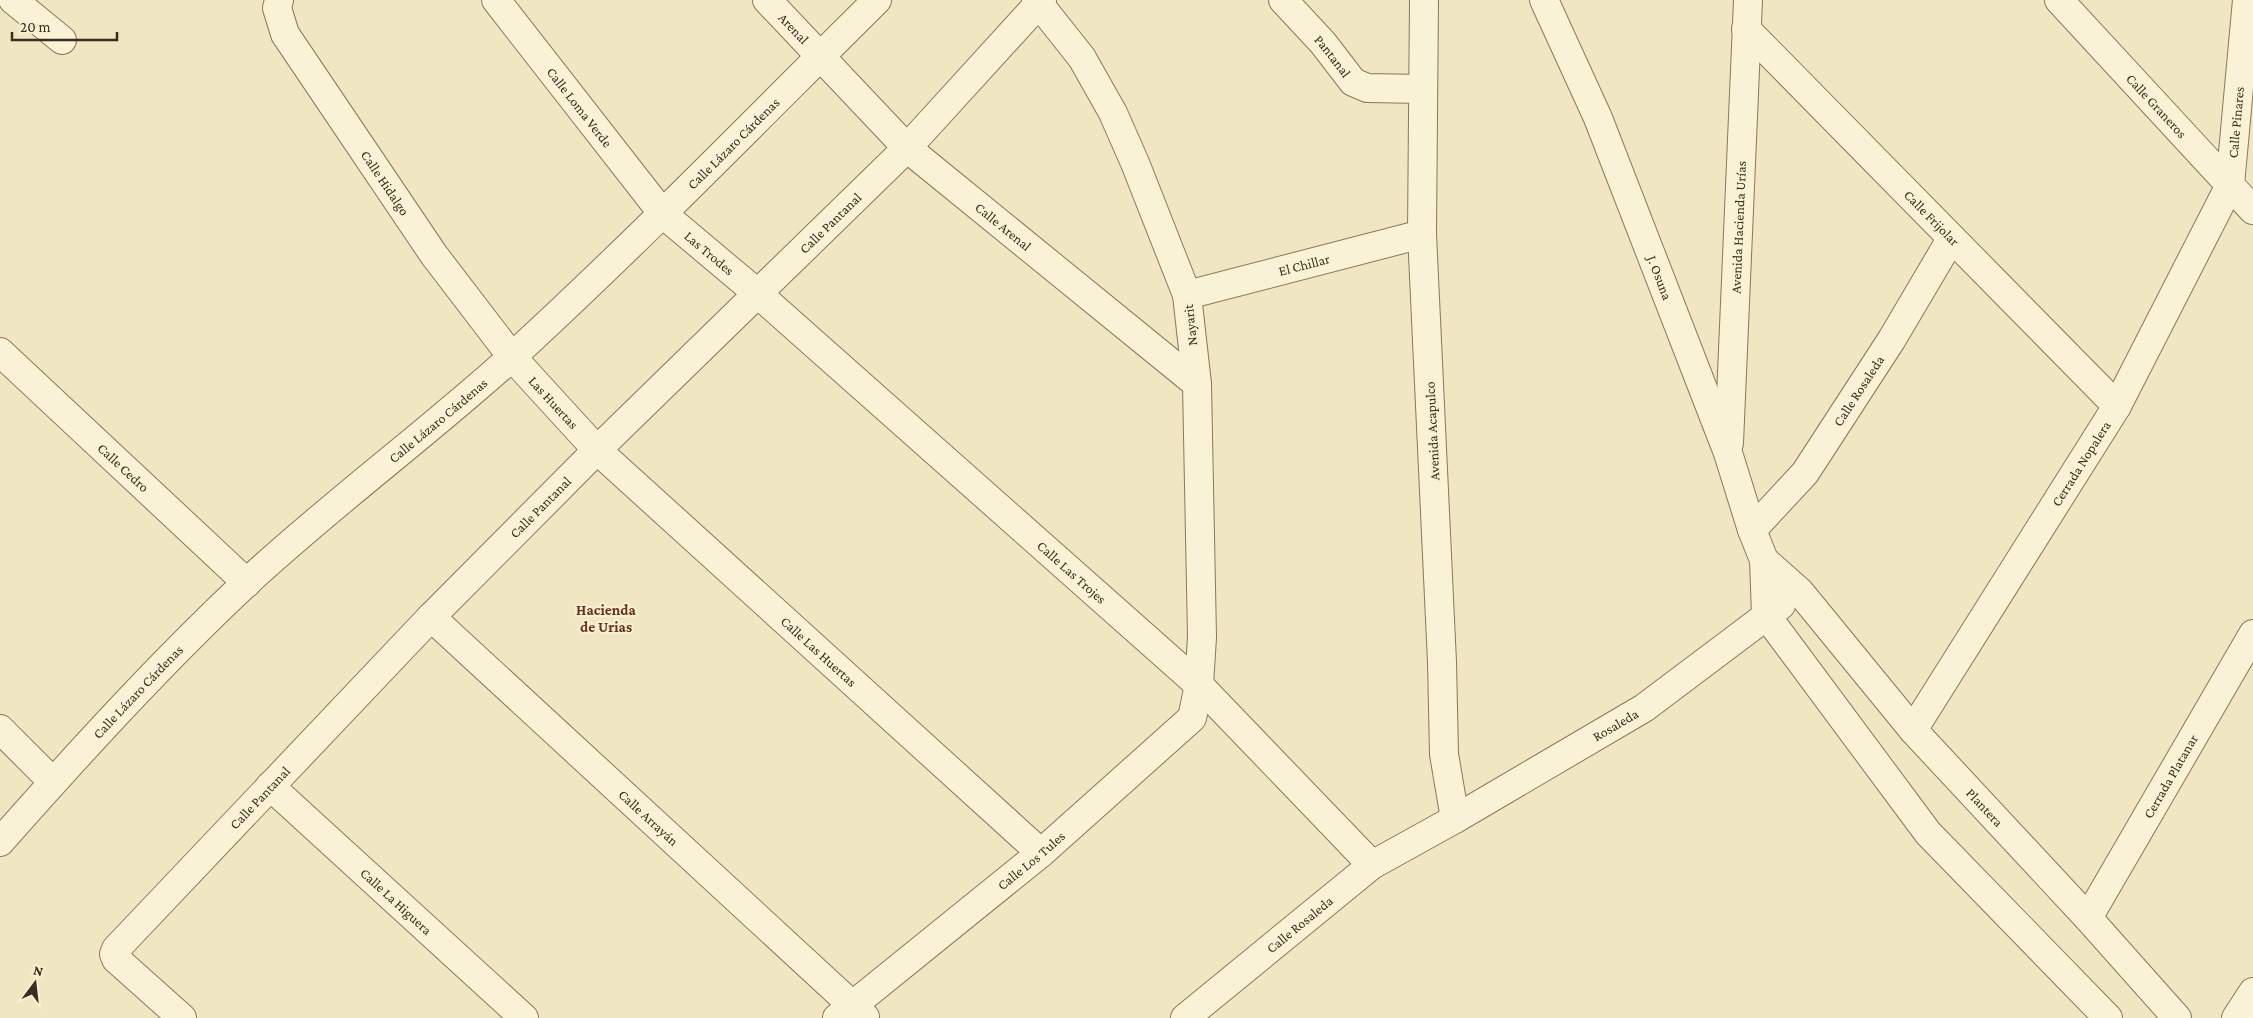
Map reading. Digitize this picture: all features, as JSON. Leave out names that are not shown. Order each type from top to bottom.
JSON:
[{"type":"street","points":[[13,0],[62,40]]},
{"type":"street","name":"Calle Hidalgo","points":[[279,0],[277,8],[285,34],[434,255],[512,356]]},
{"type":"street","name":"Calle Loma Verde","points":[[496,0],[663,214]]},
{"type":"street","name":"Arenal","points":[[767,0],[819,58]]},
{"type":"street","name":"Calle Lázaro Cárdenas","points":[[0,842],[53,782],[186,641],[247,583],[512,356],[663,214],[877,0]]},
{"type":"street","name":"Pantanal","points":[[1283,0],[1323,43],[1353,82],[1367,88],[1423,89]]},
{"type":"street","name":"Avenida Acapulco","points":[[1424,0],[1422,234],[1442,662],[1443,735],[1455,819]]},
{"type":"street","name":"J. Osuna","points":[[1544,0],[1598,118],[1728,453],[1752,530],[1764,560],[1766,615]]},
{"type":"street","name":"Avenida Hacienda Urías","points":[[1728,453],[1748,0]]},
{"type":"street","name":"Calle Graneros","points":[[2060,0],[2253,210]]},
{"type":"street","name":"Calle Pinares","points":[[2230,185],[2247,0]]},
{"type":"street","name":"Calle Pantanal","points":[[182,1018],[116,959],[114,954],[116,949],[431,617],[597,450],[907,148],[1039,1]]},
{"type":"street","name":"Nayarit","points":[[1039,1],[1082,58],[1113,113],[1135,162],[1187,295],[1197,384],[1202,637],[1199,685]]},
{"type":"street","name":"Calle Frijolar","points":[[1746,29],[2117,406]]},
{"type":"street","name":"Calle Arenal","points":[[819,58],[907,148],[1197,384]]},
{"type":"street","name":"Cerrada Nopalera","points":[[1913,730],[2117,406],[2230,185]]},
{"type":"street","name":"Las Trodes","points":[[663,214],[757,293]]},
{"type":"street","name":"El Chillar","points":[[1187,295],[1422,234]]},
{"type":"street","name":"Calle Rosaleda","points":[[1752,530],[1805,473],[1892,340],[1951,239]]},
{"type":"street","name":"Calle Las Trojes","points":[[757,293],[1199,685],[1372,865]]},
{"type":"street","name":"Calle Cedro","points":[[0,352],[247,583]]},
{"type":"street","name":"Las Huertas","points":[[512,356],[597,450]]},
{"type":"street","name":"Calle Las Huertas","points":[[597,450],[1041,853]]},
{"type":"street","name":"J. Osuna","points":[[1764,560],[1800,592]]},
{"type":"street","name":"Rosaleda","points":[[1455,819],[1644,708],[1766,615],[1800,592]]},
{"type":"street","name":"Plantera","points":[[1800,592],[1913,730],[2088,918],[2177,1018]]},
{"type":"street","points":[[1766,615],[1928,833],[2108,1018]]},
{"type":"street","name":"Calle Arrayán","points":[[431,617],[852,1014]]},
{"type":"street","name":"Cerrada Platanar","points":[[2088,918],[2253,634]]},
{"type":"street","name":"Calle Los Tules","points":[[852,1014],[1041,853],[1192,718],[1199,685]]},
{"type":"street","points":[[0,729],[53,782]]},
{"type":"street","name":"Calle La Higuera","points":[[270,786],[524,1018]]},
{"type":"street","name":"Calle Rosaleda","points":[[1185,1018],[1372,865],[1455,819]]},
{"type":"street","points":[[2236,1018],[2253,992]]},
{"type":"district","name":"Hacienda de Urias","points":[[606,618]]}]
